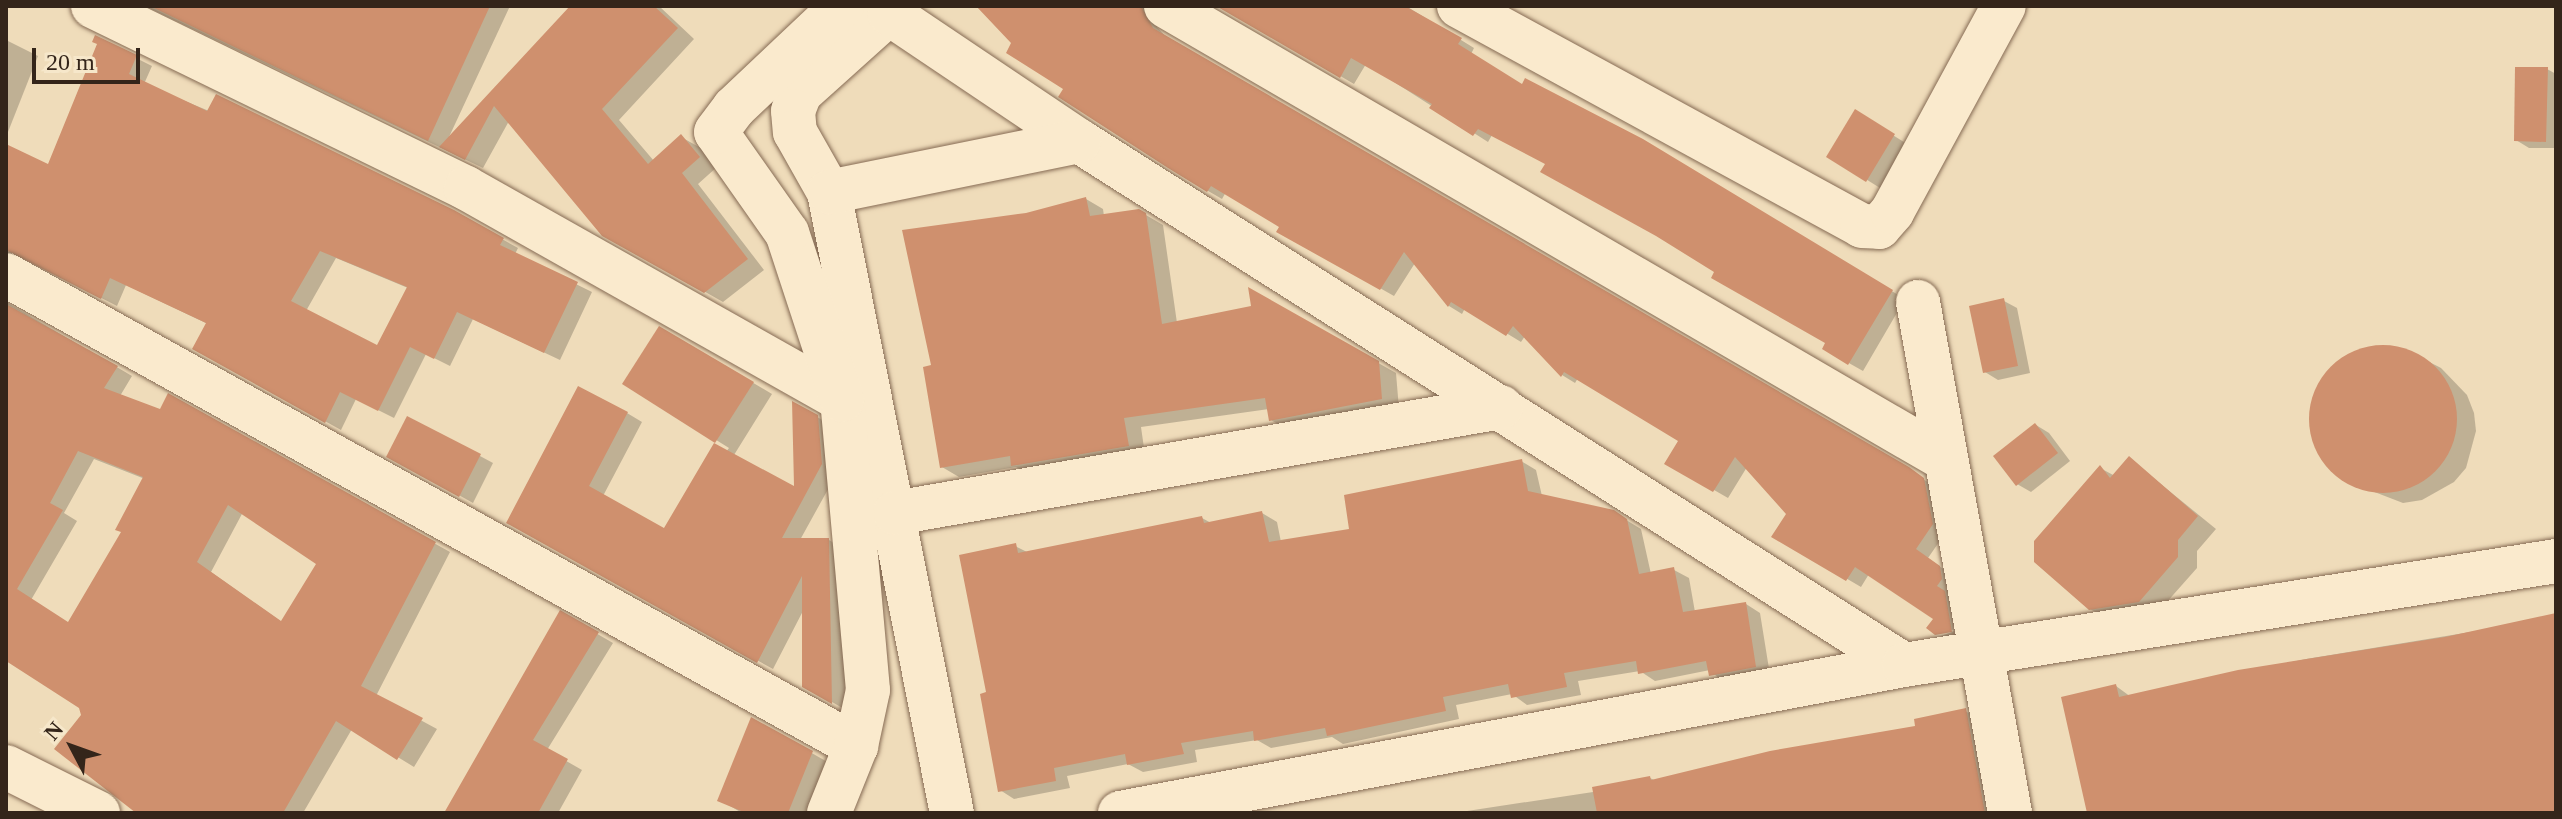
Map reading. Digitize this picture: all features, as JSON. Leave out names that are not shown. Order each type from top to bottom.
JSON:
[{"type":"street","points":[[93,6],[466,188],[842,400]]},
{"type":"street","points":[[829,813],[856,746],[868,690],[842,400],[787,233],[716,132],[734,108],[842,6]]},
{"type":"street","points":[[1166,6],[1943,458]]},
{"type":"street","points":[[1459,6],[1862,226],[1879,227],[1892,212],[2004,6]]},
{"type":"street","points":[[952,813],[829,192],[795,132],[793,111],[800,93],[894,10],[1079,141],[1904,665]]},
{"type":"street","points":[[829,192],[1079,141]]},
{"type":"street","points":[[6,275],[856,746]]},
{"type":"street","points":[[1918,302],[1943,458],[2010,813]]},
{"type":"street","points":[[895,513],[1501,407]]},
{"type":"street","points":[[1120,813],[1904,665],[1981,656],[2556,561]]},
{"type":"street","points":[[6,767],[98,813]]},
{"type":"building","points":[[150,6],[490,6],[428,141]]},
{"type":"building","points":[[570,6],[654,6],[678,28],[602,109],[648,164],[681,134],[700,157],[682,173],[748,259],[704,293],[602,236],[494,106],[465,160],[439,147]]},
{"type":"building","points":[[976,6],[1141,6],[1153,28],[1909,467],[1924,478],[1933,524],[1916,549],[1940,566],[1942,579],[1937,586],[1945,591],[1952,632],[1935,635],[1926,628],[1933,619],[1855,567],[1846,581],[1771,537],[1786,514],[1735,457],[1713,492],[1664,464],[1678,441],[1564,372],[1561,377],[1513,326],[1506,336],[1451,302],[1448,307],[1404,252],[1380,290],[1276,232],[1279,227],[1211,186],[1207,192],[1168,168],[1058,97],[1063,89],[1006,53],[1011,43]]},
{"type":"building","points":[[1216,6],[1405,6],[1462,38],[1458,44],[1522,84],[1525,78],[1643,139],[1893,290],[1848,365],[1822,349],[1825,343],[1711,278],[1714,272],[1540,172],[1545,164],[1478,129],[1473,136],[1429,108],[1432,104],[1351,58],[1340,78]]},
{"type":"building","points":[[95,35],[137,55],[129,74],[207,111],[216,94],[454,210],[504,238],[500,245],[578,282],[544,353],[457,312],[434,359],[410,347],[378,411],[340,392],[325,423],[192,349],[206,323],[110,278],[101,299],[6,250],[6,144],[48,164],[97,44],[92,42]],"holes":[[[320,251],[407,287],[377,345],[291,301]]]},
{"type":"building","points":[[2515,67],[2548,67],[2546,142],[2514,141]]},
{"type":"building","points":[[1855,109],[1895,134],[1866,182],[1826,157]]},
{"type":"building","points":[[1086,197],[1090,216],[1139,209],[1146,213],[1162,324],[1251,306],[1248,287],[1379,361],[1382,399],[1269,421],[1265,398],[1124,418],[1129,446],[1011,466],[1010,456],[940,468],[923,367],[931,365],[902,230],[1026,213]]},
{"type":"building","points":[[2004,298],[2018,366],[1983,373],[1969,306]]},
{"type":"building","points":[[6,304],[118,366],[104,388],[160,409],[168,393],[436,542],[361,686],[423,718],[397,760],[336,721],[283,813],[136,813],[54,749],[81,715],[79,708],[6,661]],"holes":[[[78,451],[143,477],[115,530],[121,532],[68,622],[17,589],[63,510],[50,503]],[[228,505],[316,564],[281,621],[197,562]]]},
{"type":"building","points":[[659,326],[754,382],[715,443],[622,384]]},
{"type":"building","points":[[2383,345],[2411,351],[2435,367],[2451,391],[2457,419],[2451,447],[2435,471],[2411,487],[2383,493],[2355,487],[2331,471],[2315,447],[2309,419],[2315,391],[2331,367],[2355,351]]},
{"type":"building","points":[[578,386],[628,412],[589,486],[664,528],[714,443],[794,486],[792,401],[818,415],[822,464],[782,538],[829,538],[832,704],[802,687],[802,576],[757,663],[506,523]]},
{"type":"building","points":[[407,416],[481,454],[459,497],[386,457]]},
{"type":"building","points":[[2035,423],[2058,453],[2016,486],[1993,456]]},
{"type":"building","points":[[2129,456],[2198,516],[2178,540],[2178,557],[2139,602],[2089,610],[2034,562],[2034,541],[2100,465],[2110,478]]},
{"type":"building","points":[[1522,459],[1528,491],[1614,510],[1627,519],[1639,574],[1674,567],[1683,612],[1746,602],[1756,667],[1709,676],[1706,661],[1638,674],[1636,661],[1564,673],[1567,687],[1511,698],[1508,684],[1443,697],[1446,711],[1327,736],[1325,728],[1254,741],[1253,731],[1181,743],[1184,754],[1127,765],[1125,754],[1054,768],[1056,781],[998,792],[980,694],[986,692],[959,555],[1016,543],[1018,553],[1202,516],[1204,523],[1262,511],[1269,542],[1349,529],[1344,495]]},
{"type":"building","points":[[560,610],[599,632],[533,740],[568,759],[538,813],[444,813]]},
{"type":"building","points":[[2556,613],[2556,813],[2087,813],[2061,697],[2116,684],[2119,697],[2238,670],[2445,637]]},
{"type":"building","points":[[1966,708],[1985,813],[1597,813],[1592,787],[1650,776],[1651,780],[1770,751],[1915,726],[1914,719]]},
{"type":"building","points":[[751,717],[813,751],[788,813],[746,813],[717,801]]}]
